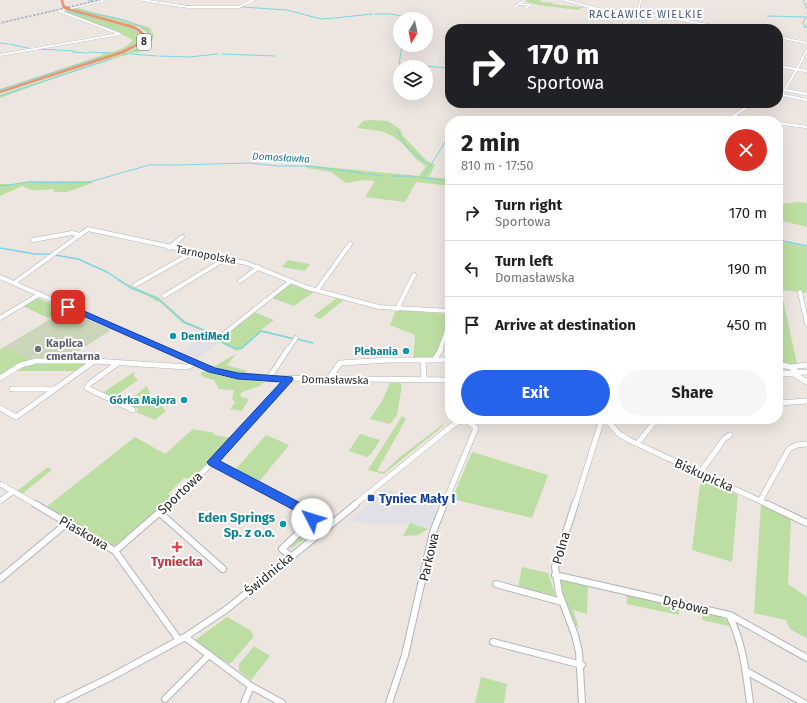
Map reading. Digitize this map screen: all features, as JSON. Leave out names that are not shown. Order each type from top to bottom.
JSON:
[{"type":"highway","name":"8","points":[[0,93],[123,52],[137,45],[143,38],[143,33],[137,28],[69,9],[64,7],[62,0]]},
{"type":"highway","name":"8","points":[[54,75],[130,51],[142,44],[148,37],[145,30],[135,25],[87,15]]},
{"type":"highway","points":[[0,93],[54,75]]},
{"type":"street","points":[[0,55],[120,34],[59,11],[105,0]]},
{"type":"street","points":[[142,0],[188,7],[239,7],[253,0]]},
{"type":"street","points":[[514,7],[525,0]]},
{"type":"street","points":[[564,0],[598,9],[640,13],[703,24]]},
{"type":"street","points":[[640,1],[640,13]]},
{"type":"street","points":[[519,4],[530,5],[526,8]]},
{"type":"street","points":[[661,16],[674,9]]},
{"type":"street","points":[[625,24],[640,13]]},
{"type":"street","points":[[783,38],[807,43]]},
{"type":"street","points":[[783,93],[795,69],[807,50]]},
{"type":"street","points":[[783,67],[807,72]]},
{"type":"street","points":[[785,90],[807,94]]},
{"type":"street","points":[[783,95],[807,100]]},
{"type":"street","points":[[734,116],[746,108]]},
{"type":"street","points":[[783,124],[807,127]]},
{"type":"street","name":"Tarnopolska","points":[[80,235],[88,229],[169,248],[225,259],[259,268],[317,290],[379,307],[445,311]]},
{"type":"street","points":[[33,240],[72,234],[80,235]]},
{"type":"street","points":[[14,283],[80,235]]},
{"type":"street","points":[[169,248],[182,236]]},
{"type":"street","points":[[317,290],[350,244]]},
{"type":"street","points":[[135,285],[192,253]]},
{"type":"street","points":[[164,296],[225,259]]},
{"type":"street","points":[[240,281],[259,268]]},
{"type":"street","points":[[398,309],[414,275]]},
{"type":"street","name":"Domasławska","points":[[0,277],[197,363],[229,374],[288,379],[445,380]]},
{"type":"street","points":[[221,336],[291,281]]},
{"type":"street","points":[[800,292],[807,324]]},
{"type":"street","points":[[0,318],[40,294]]},
{"type":"street","points":[[269,378],[296,338]]},
{"type":"street","points":[[435,359],[445,340]]},
{"type":"street","points":[[423,360],[424,379]]},
{"type":"street","points":[[328,380],[340,363],[445,360]]},
{"type":"street","points":[[0,378],[21,365],[31,361],[94,361],[187,367],[197,363]]},
{"type":"street","points":[[0,408],[16,417],[94,361]]},
{"type":"street","points":[[118,362],[89,384],[87,388],[133,410]]},
{"type":"street","points":[[783,365],[790,367],[807,365]]},
{"type":"street","points":[[790,367],[807,382]]},
{"type":"street","points":[[783,374],[807,372]]},
{"type":"street","name":"Sportowa","points":[[115,551],[160,513],[213,462],[288,379]]},
{"type":"street","points":[[12,389],[54,389]]},
{"type":"street","points":[[783,403],[807,401]]},
{"type":"street","name":"Świdnicka","points":[[58,703],[111,677],[182,638],[227,609],[455,424]]},
{"type":"street","name":"Parkowa","points":[[389,703],[405,655],[433,532],[476,428],[471,424]]},
{"type":"street","name":"Polna","points":[[582,703],[582,665],[575,635],[562,602],[555,575],[555,567],[600,424]]},
{"type":"street","name":"Biskupicka","points":[[610,424],[619,434],[637,444],[807,523]]},
{"type":"street","points":[[637,444],[653,424]]},
{"type":"street","points":[[700,473],[724,439],[730,435]]},
{"type":"street","points":[[760,501],[789,450],[797,445],[807,444]]},
{"type":"street","points":[[213,462],[311,514],[312,521],[282,549],[291,556]]},
{"type":"street","name":"Piaskowa","points":[[0,484],[115,551],[182,638],[209,655],[252,686],[282,703]]},
{"type":"street","points":[[0,501],[12,492]]},
{"type":"street","points":[[160,513],[223,569]]},
{"type":"street","points":[[0,579],[68,523]]},
{"type":"street","name":"Dębowa","points":[[555,575],[729,615],[807,658]]},
{"type":"street","points":[[496,584],[562,602]]},
{"type":"street","points":[[729,615],[738,633],[746,670],[750,703]]},
{"type":"street","points":[[493,642],[582,665]]},
{"type":"street","points":[[165,699],[209,655]]},
{"type":"street","points":[[746,670],[804,703]]},
{"type":"street","points":[[244,703],[252,686]]},
{"type":"shaded area","points":[[207,333],[219,342],[198,359],[181,352]]},
{"type":"shaded area","points":[[386,489],[436,505],[435,517],[428,529],[410,523],[389,525],[349,521]]},
{"type":"green space","points":[[541,0],[540,2],[579,7],[585,6],[578,10],[538,5],[524,1]]},
{"type":"green space","points":[[74,7],[145,26],[150,28],[154,36],[152,41],[138,53],[135,52],[54,78],[0,98],[0,95],[14,90],[129,52],[142,45],[148,39],[148,33],[140,27],[71,9]]},
{"type":"green space","points":[[68,10],[128,26],[140,32],[142,37],[137,44],[129,49],[0,91],[0,89],[103,55],[101,53],[108,53],[117,50],[126,46],[132,41],[132,39],[121,34],[123,33],[60,11]]},
{"type":"green space","points":[[363,121],[388,121],[401,130],[402,135],[427,161],[435,165],[429,177],[445,179],[445,185],[416,182],[405,202],[365,197],[375,181],[365,180],[346,183],[331,172],[307,168],[305,165],[419,176],[426,166],[416,159],[400,141],[392,136],[381,131],[357,128]]},
{"type":"green space","points":[[29,181],[89,181],[93,183],[67,192],[54,192],[53,189],[33,190],[22,186],[0,196],[0,184],[13,184]]},
{"type":"green space","points":[[807,203],[807,227],[783,221],[783,204]]},
{"type":"green space","points":[[783,242],[807,247],[807,293],[783,290]]},
{"type":"green space","points":[[288,260],[310,264],[305,271],[282,267]]},
{"type":"green space","points":[[120,279],[125,283],[159,298],[186,322],[221,338],[254,312],[274,320],[261,330],[294,339],[261,332],[242,349],[237,351],[219,342],[207,333],[183,323],[159,301],[157,302],[117,280]]},
{"type":"green space","points":[[294,284],[315,291],[294,306],[272,298],[289,285]]},
{"type":"green space","points":[[338,297],[345,299],[320,319],[313,316]]},
{"type":"green space","points":[[38,298],[62,309],[48,318],[23,306]]},
{"type":"green space","points":[[783,299],[797,364],[783,364]]},
{"type":"green space","points":[[66,310],[111,330],[66,359],[30,359],[4,347]]},
{"type":"green space","points":[[396,310],[445,314],[443,337],[433,358],[413,358],[415,335],[390,325]]},
{"type":"green space","points":[[4,347],[30,359],[0,376],[0,350]]},
{"type":"green space","points":[[236,354],[227,365],[247,371],[244,374],[213,367]]},
{"type":"green space","points":[[78,362],[88,363],[77,371],[14,371],[0,381],[0,379],[18,368],[32,364],[75,364]]},
{"type":"green space","points":[[205,371],[226,377],[264,382],[260,386],[242,392],[240,396],[249,399],[242,411],[230,409],[235,402],[232,399],[234,390],[219,389],[214,380],[203,377],[200,373]]},
{"type":"green space","points":[[134,372],[134,376],[138,380],[113,398],[102,393]]},
{"type":"green space","points":[[390,383],[399,383],[402,385],[397,415],[390,424],[370,419],[382,401]]},
{"type":"green space","points":[[147,386],[150,394],[166,411],[155,420],[136,412],[139,409],[124,404]]},
{"type":"green space","points":[[402,416],[406,419],[377,471],[384,472],[400,457],[443,424],[443,426],[384,474],[368,470]]},
{"type":"green space","points":[[193,429],[214,433],[213,435],[232,438],[190,480],[184,478],[168,494],[173,497],[117,545],[110,545],[45,508],[135,437],[165,454]]},
{"type":"green space","points":[[360,434],[380,440],[371,454],[367,457],[349,451]]},
{"type":"green space","points":[[266,435],[289,445],[258,483],[234,471]]},
{"type":"green space","points":[[472,452],[548,475],[532,518],[452,499]]},
{"type":"green space","points":[[48,467],[52,470],[22,494],[17,491]]},
{"type":"green space","points":[[701,477],[738,495],[732,562],[692,550]]},
{"type":"green space","points":[[761,504],[791,519],[788,584],[807,597],[807,638],[791,630],[786,620],[754,613]]},
{"type":"green space","points":[[315,515],[328,520],[291,549],[291,545],[313,524]]},
{"type":"green space","points":[[410,523],[428,529],[418,535],[403,536]]},
{"type":"green space","points":[[522,567],[548,573],[555,594],[553,596],[518,588]]},
{"type":"green space","points":[[559,578],[588,584],[587,614],[573,610],[579,628],[575,625],[563,594]]},
{"type":"green space","points":[[627,595],[679,607],[679,615],[627,604]]},
{"type":"green space","points":[[703,611],[720,616],[733,628],[702,620]]},
{"type":"green space","points":[[227,617],[250,630],[254,636],[229,664],[200,645],[195,640]]},
{"type":"green space","points":[[254,646],[270,656],[251,680],[239,671],[239,664]]},
{"type":"green space","points":[[481,677],[507,684],[504,703],[475,703]]},
{"type":"waterway","points":[[88,0],[93,1]]},
{"type":"waterway","points":[[803,0],[807,9]]},
{"type":"waterway","points":[[179,5],[191,6]]},
{"type":"waterway","points":[[242,7],[287,10],[321,19],[334,18]]},
{"type":"waterway","points":[[77,10],[125,20],[143,28],[150,34],[146,42],[134,51]]},
{"type":"waterway","points":[[68,12],[97,18]]},
{"type":"waterway","points":[[335,18],[372,14]]},
{"type":"waterway","points":[[375,14],[393,14]]},
{"type":"waterway","points":[[767,16],[807,17]]},
{"type":"waterway","points":[[804,27],[807,27],[803,24],[804,20],[807,18]]},
{"type":"waterway","points":[[91,22],[121,33]]},
{"type":"waterway","points":[[0,43],[8,44]]},
{"type":"waterway","points":[[10,44],[32,49]]},
{"type":"waterway","points":[[40,49],[74,51]]},
{"type":"waterway","points":[[73,52],[87,53]]},
{"type":"waterway","points":[[89,52],[110,53]]},
{"type":"waterway","points":[[401,52],[399,64],[445,68]]},
{"type":"waterway","points":[[124,55],[128,53]]},
{"type":"waterway","points":[[131,54],[157,56]]},
{"type":"waterway","points":[[160,56],[189,57],[217,54]]},
{"type":"waterway","points":[[222,54],[275,56]]},
{"type":"waterway","points":[[0,90],[99,58]]},
{"type":"waterway","points":[[0,96],[111,59]]},
{"type":"waterway","points":[[398,131],[406,146],[415,155],[430,165]]},
{"type":"waterway","points":[[423,178],[445,142]]},
{"type":"waterway","name":"Domasławka","points":[[177,165],[249,163],[278,166],[309,166],[383,176]]},
{"type":"waterway","name":"Domasławka","points":[[0,186],[30,182],[86,183],[149,165],[175,165]]},
{"type":"waterway","name":"Domasławka","points":[[392,176],[423,178]]},
{"type":"waterway","name":"Domasławka","points":[[423,178],[445,180]]},
{"type":"waterway","name":"Domasławka","points":[[783,241],[807,246]]},
{"type":"waterway","points":[[0,248],[35,254],[51,254]]},
{"type":"waterway","points":[[55,255],[78,259],[107,272],[131,288],[157,298],[184,322],[211,333],[227,345],[235,348],[242,348],[261,331],[294,339]]},
{"type":"waterway","points":[[297,339],[313,343]]},
{"type":"railway","points":[[0,23],[100,0]]},
{"type":"place","name":"DentiMed","points":[[173,336]]},
{"type":"place","name":"Kaplica cmentarna","points":[[38,349]]},
{"type":"place","name":"Plebania","points":[[406,351]]},
{"type":"place","name":"Górka Majora","points":[[184,400]]},
{"type":"place","name":"Tyniec Mały I","points":[[371,498]]},
{"type":"place","name":"Eden Springs Sp. z o.o.","points":[[283,524]]},
{"type":"place","name":"Tyniecka","points":[[177,547]]},
{"type":"district","name":"RACŁAWICE WIELKIE","points":[[646,14]]},
{"type":"route","points":[[68,307],[213,370],[238,376],[288,379],[286,384],[242,428],[213,462],[310,513],[312,519]]}]
